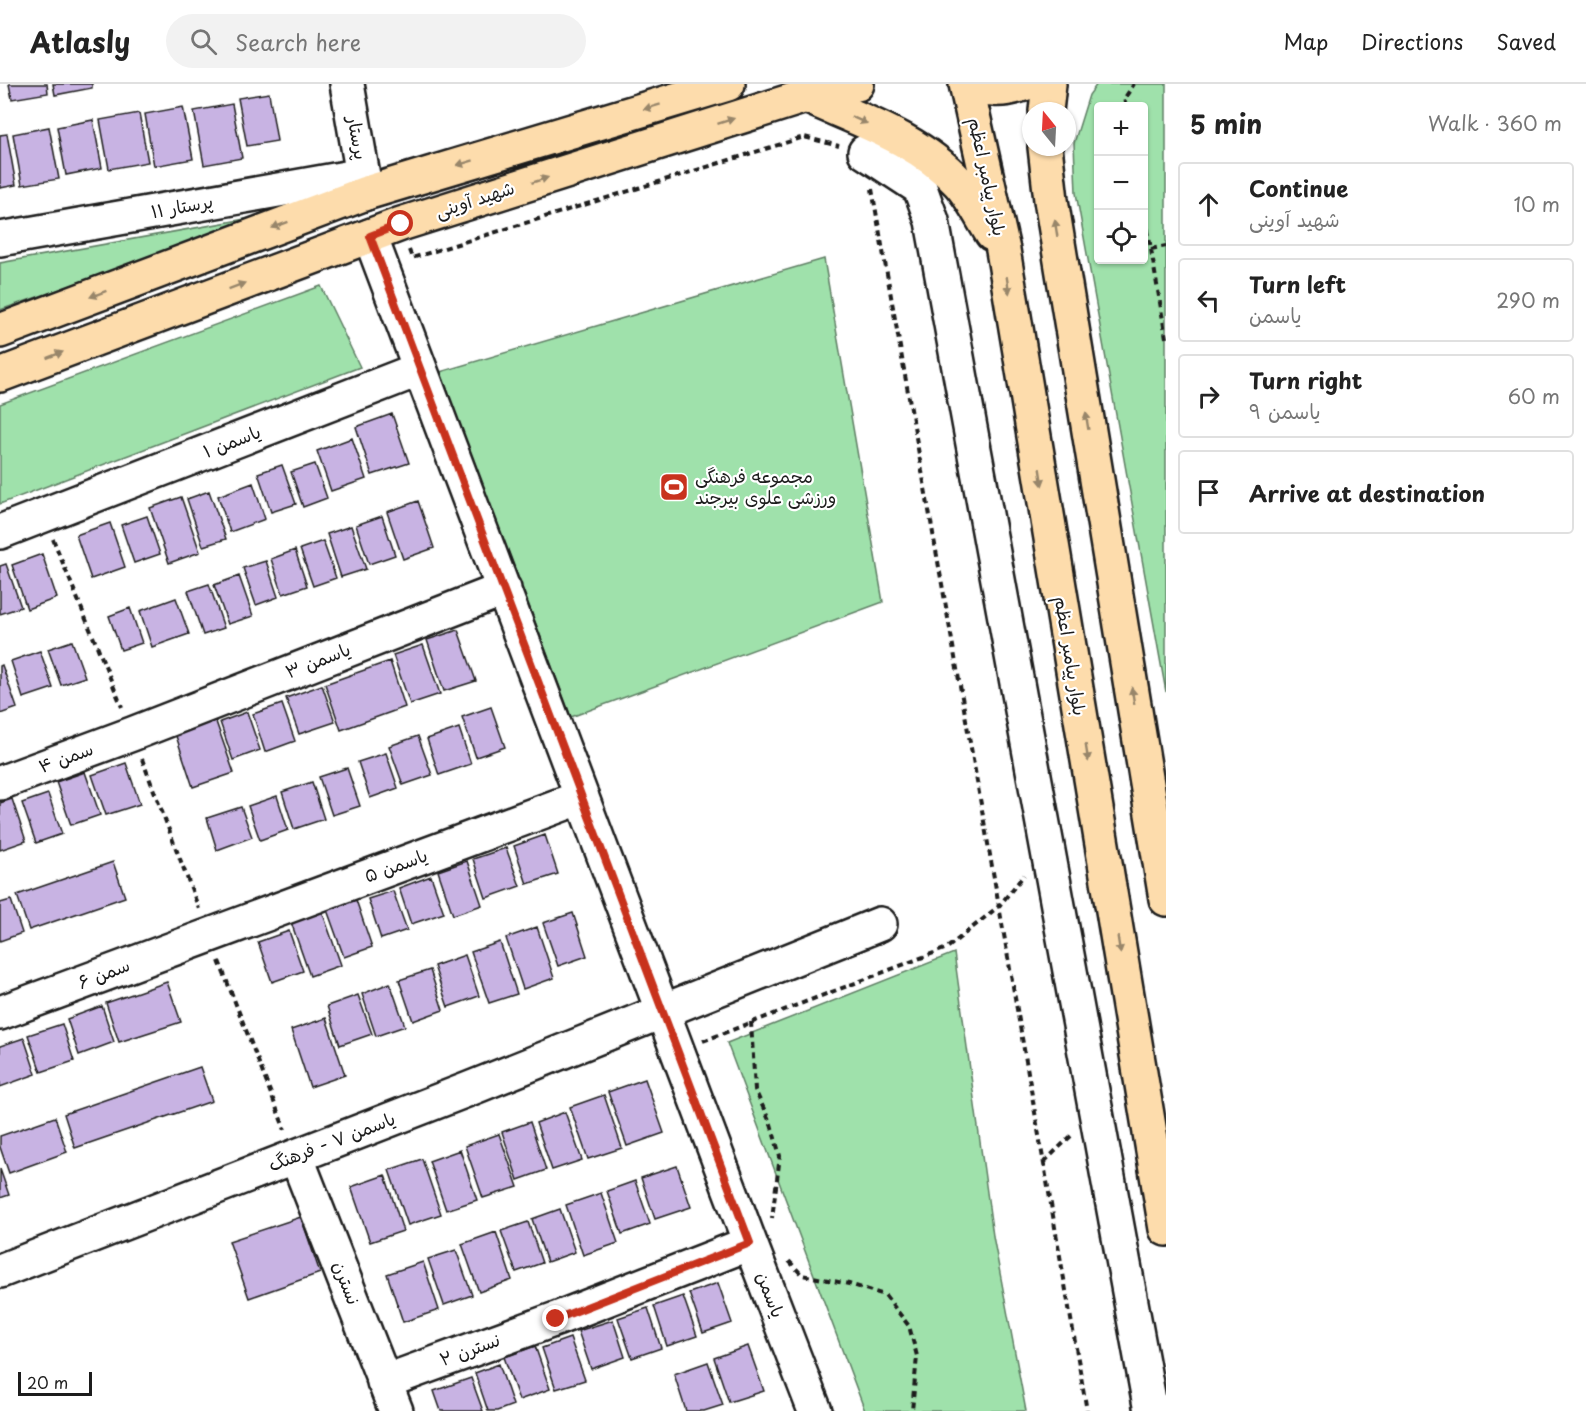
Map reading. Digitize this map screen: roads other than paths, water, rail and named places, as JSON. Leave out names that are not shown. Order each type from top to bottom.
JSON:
[{"type":"main road","name":"شهید آوینی","points":[[0,331],[365,184],[728,84]]},
{"type":"main road","name":"شهید آوینی","points":[[0,375],[401,224],[806,96],[857,84]]},
{"type":"main road","points":[[967,84],[988,90],[1011,89],[1024,84]]},
{"type":"main road","name":"بلوار پیامبر اعظم","points":[[967,84],[1003,250],[1166,1229]]},
{"type":"main road","points":[[1048,102],[1049,84]]},
{"type":"main road","points":[[806,96],[906,141],[932,159],[960,183],[1003,250]]},
{"type":"main road","points":[[1046,156],[1051,200],[1166,899]]},
{"type":"street","name":"پرستار","points":[[350,84],[365,184]]},
{"type":"street","points":[[865,152],[920,188],[932,220],[1151,1411]]},
{"type":"street","name":"پرستار ۱۱","points":[[0,239],[365,184]]},
{"type":"street","name":"یاسمن","points":[[370,236],[678,1050],[761,1234],[815,1411]]},
{"type":"street","name":"یاسمن ۱","points":[[0,532],[420,369]]},
{"type":"street","name":"یاسمن ۳","points":[[132,734],[504,589]]},
{"type":"street","name":"سمن ۴","points":[[0,783],[132,734]]},
{"type":"street","name":"یاسمن ۵","points":[[209,935],[582,797]]},
{"type":"street","name":"یاسمن ۷ - فرهنگ","points":[[0,1271],[664,1012],[880,924]]},
{"type":"street","name":"سمن ۶","points":[[0,1013],[209,935]]},
{"type":"street","name":"نسترن","points":[[296,1156],[390,1396]]},
{"type":"street","name":"نسترن ۲","points":[[390,1396],[556,1319],[761,1234]]},
{"type":"place","name":"مجموعه فرهنگی ورزشی علوی بیرجند","points":[[674,487]]}]
